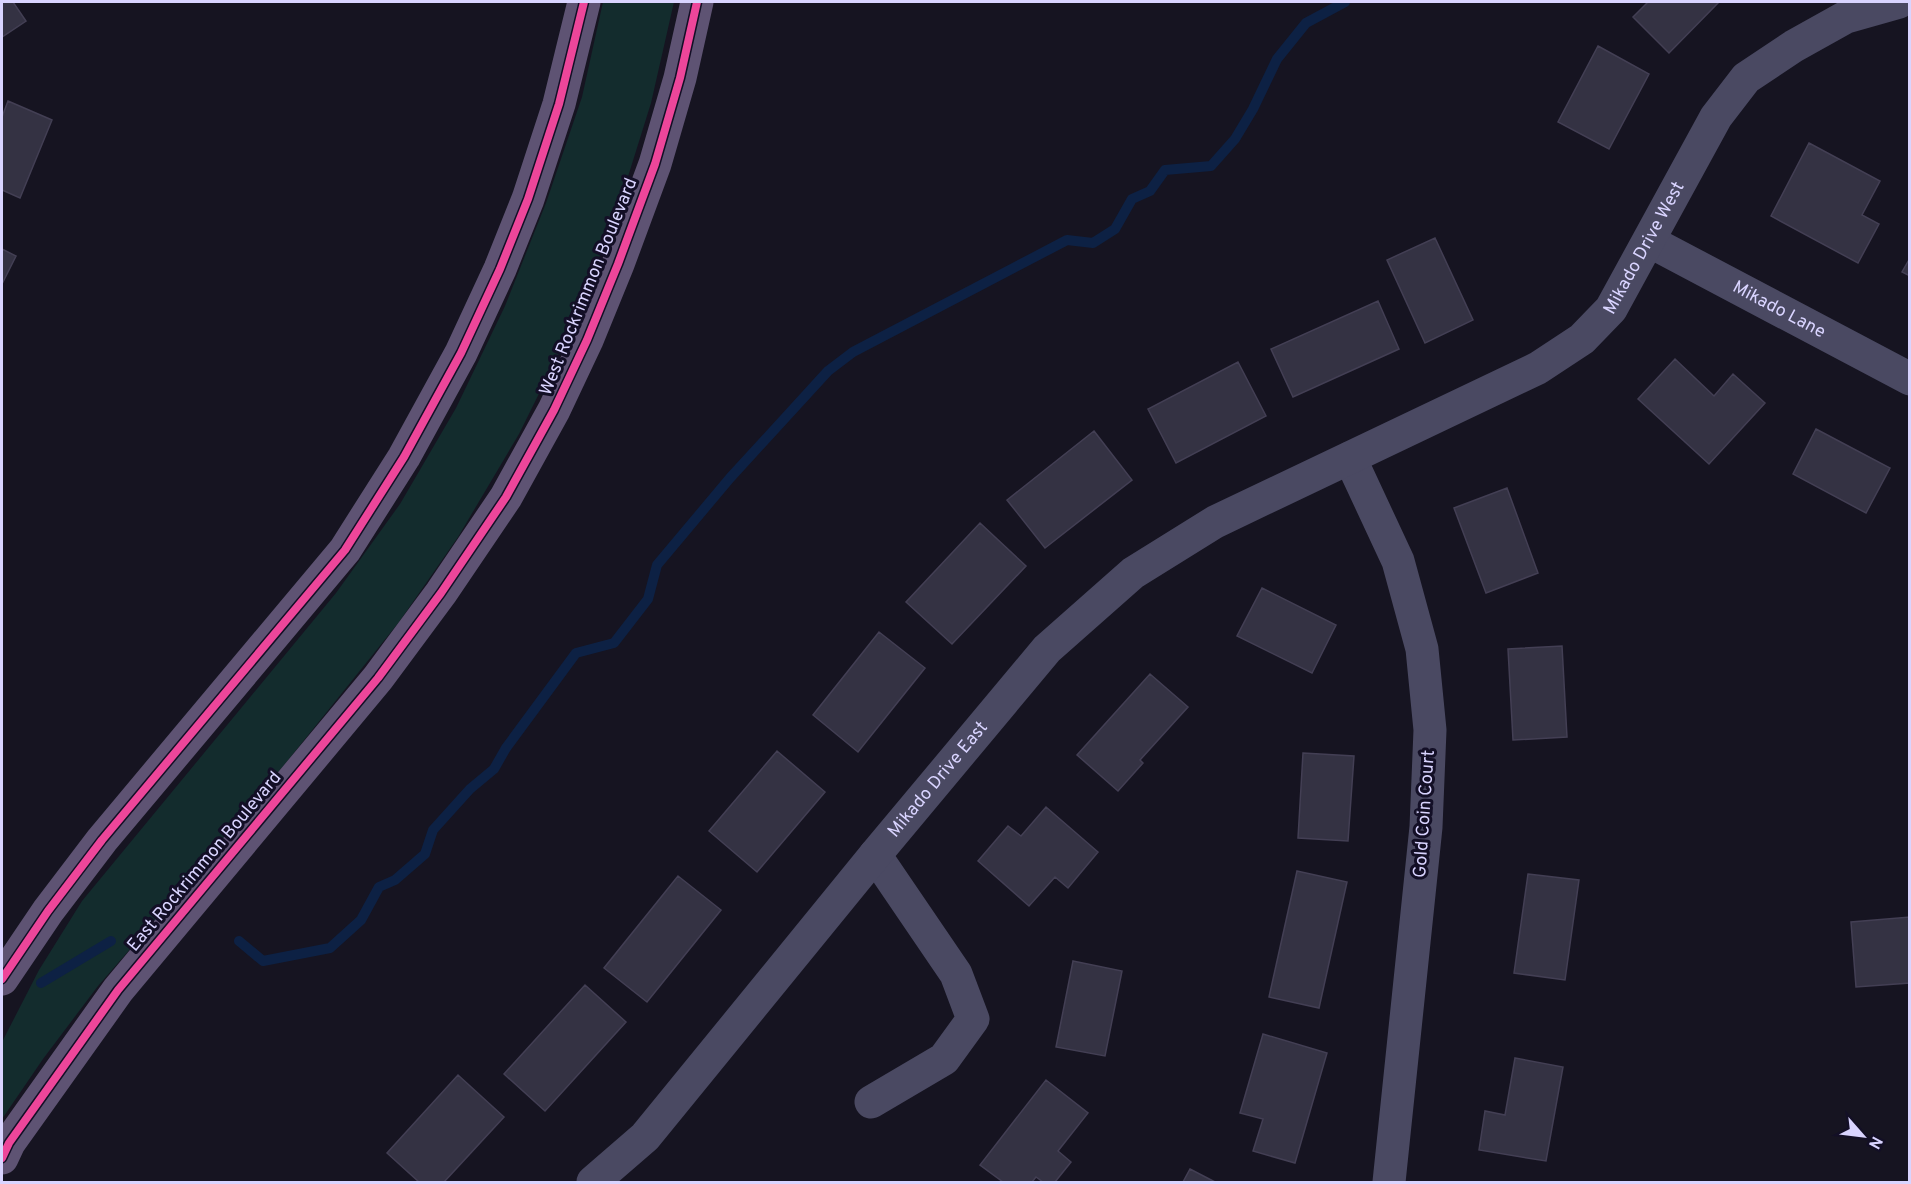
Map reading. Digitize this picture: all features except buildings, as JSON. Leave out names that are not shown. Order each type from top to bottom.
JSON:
[{"type":"main road","points":[[2,979],[48,911],[102,840],[345,550],[404,457],[461,353],[500,269],[528,199],[559,104],[584,2]]},
{"type":"main road","name":"West Rockrimmon Boulevard","points":[[441,592],[506,497],[554,410],[587,340],[655,164],[680,78],[697,2]]},
{"type":"main road","name":"East Rockrimmon Boulevard","points":[[2,1158],[9,1143],[118,990],[378,678],[441,592]]},
{"type":"street","name":"Mikado Drive West","points":[[1350,458],[1538,368],[1582,339],[1611,309],[1716,117],[1746,78],[1794,46],[1846,17],[1899,2]]},
{"type":"street","name":"Mikado Lane","points":[[1649,241],[1910,379]]},
{"type":"street","name":"Mikado Drive East","points":[[593,1182],[645,1137],[1047,649],[1133,573],[1215,522],[1350,458]]},
{"type":"street","name":"Gold Coin Court","points":[[1350,458],[1398,561],[1422,649],[1430,730],[1426,827],[1389,1182]]},
{"type":"street","points":[[871,1102],[944,1059],[973,1019],[956,974],[875,855]]},
{"type":"green space","points":[[603,2],[674,2],[651,103],[616,215],[570,331],[519,434],[458,537],[399,622],[211,856],[98,986],[43,1059],[2,1119],[2,1042],[39,970],[82,901],[336,593],[400,504],[456,408],[505,306],[546,203],[582,97]]},
{"type":"waterway","points":[[239,941],[263,961],[330,948],[361,920],[379,887],[395,880],[425,854],[433,830],[470,789],[494,769],[506,748],[576,653],[614,643],[648,599],[657,565],[730,478],[828,371],[853,352],[1067,240],[1093,243],[1115,229],[1132,199],[1150,191],[1165,170],[1211,166],[1235,139],[1253,109],[1277,59],[1306,23],[1345,2]]},
{"type":"waterway","points":[[41,983],[111,941]]},
{"type":"cycle path","points":[[2,979],[48,911],[102,840],[345,550],[404,457],[461,353],[500,269],[528,199],[559,104],[584,2]]},
{"type":"cycle path","points":[[2,1158],[9,1143],[118,990],[378,678],[441,593],[506,497],[554,410],[587,340],[618,264],[655,164],[680,78],[697,2]]}]
